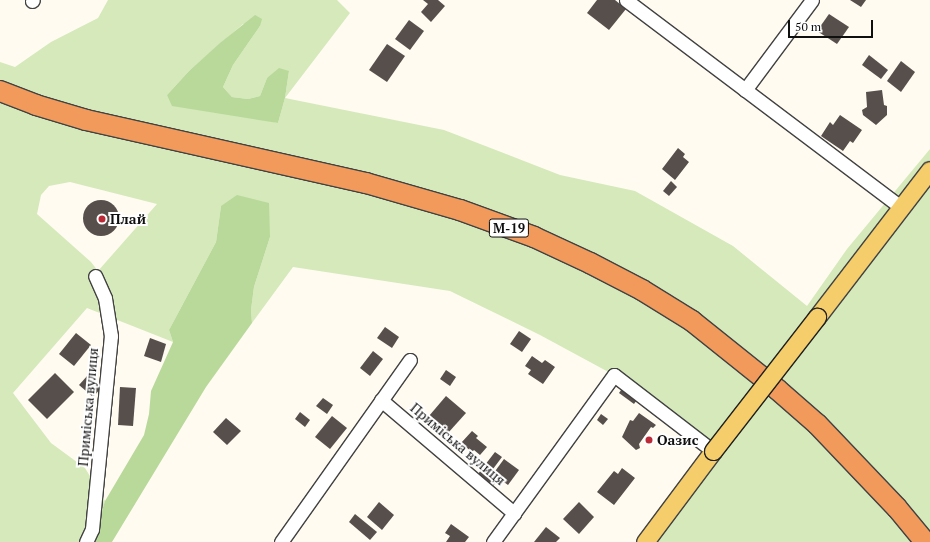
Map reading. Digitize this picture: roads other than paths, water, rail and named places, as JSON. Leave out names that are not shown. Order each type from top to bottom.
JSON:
[{"type":"highway","name":"М-19","points":[[0,91],[36,105],[86,120],[366,183],[452,208],[534,237],[590,263],[642,290],[692,321],[772,385],[817,424],[896,508],[925,542]]},
{"type":"main road","points":[[645,542],[713,451],[930,170]]},
{"type":"street","points":[[626,0],[902,208]]},
{"type":"street","points":[[745,90],[812,0]]},
{"type":"street","name":"Приміська вулиця","points":[[86,542],[92,529],[111,336],[105,298],[95,276]]},
{"type":"street","points":[[281,542],[410,360]]},
{"type":"street","points":[[493,542],[614,375],[713,451]]},
{"type":"street","name":"Приміська вулиця","points":[[381,400],[514,513]]},
{"type":"place","name":"Плай","points":[[102,219]]},
{"type":"place","name":"Оазис","points":[[649,440]]}]
